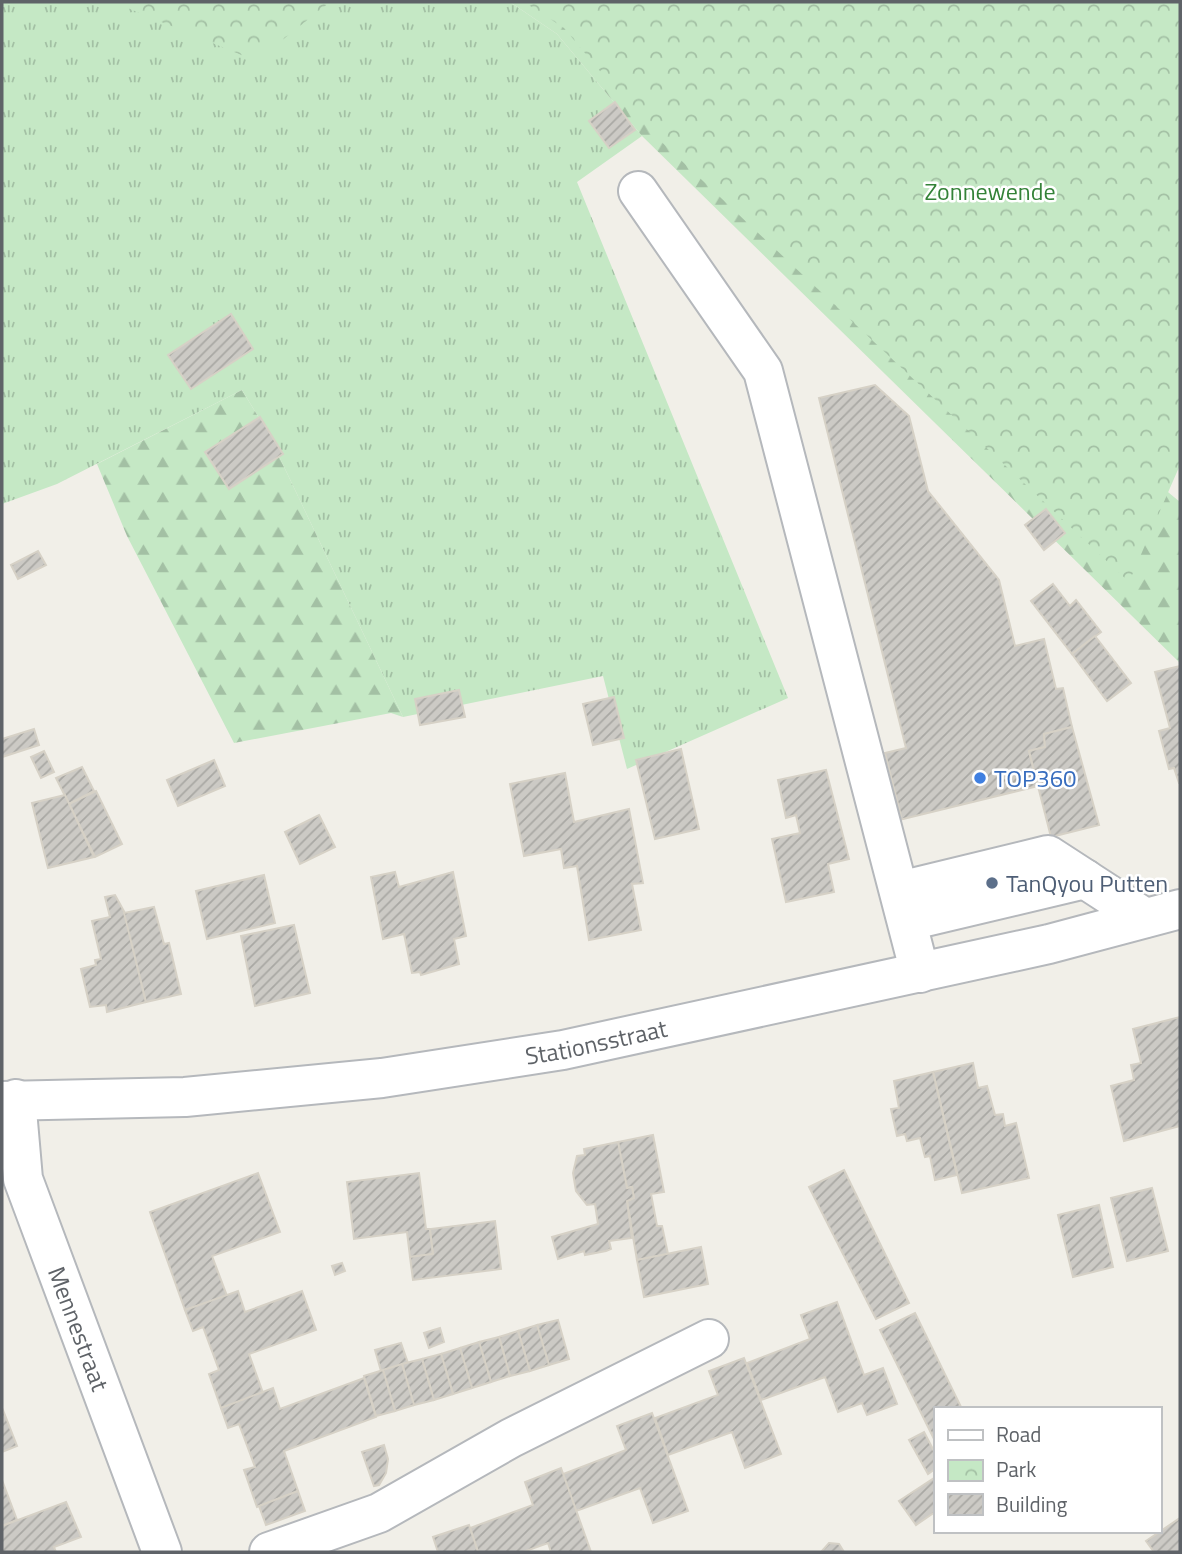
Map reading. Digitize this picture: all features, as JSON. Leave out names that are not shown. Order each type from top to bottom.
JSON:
[{"type":"street","points":[[638,191],[763,371],[920,973]]},
{"type":"street","points":[[904,906],[1085,880],[1163,913]]},
{"type":"street","name":"Stationsstraat","points":[[9,1100],[185,1097],[382,1078],[563,1050],[1049,944],[1163,913]]},
{"type":"street","name":"Mennestraat","points":[[9,1100],[23,1179],[162,1552]]},
{"type":"street","points":[[269,1552],[379,1513],[511,1438],[709,1339]]},
{"type":"green space","points":[[2,2],[510,2],[557,34],[642,136],[577,182],[788,698],[627,769],[603,676],[403,717],[267,431],[242,390],[57,484],[2,504]]},
{"type":"green space","points":[[113,2],[330,2],[256,61]]},
{"type":"green space","points":[[510,2],[586,2],[584,9],[1180,502],[1180,663],[642,136],[557,34]]},
{"type":"green space","name":"Zonnewende","points":[[524,2],[1180,2],[1180,465],[1129,582],[651,132],[564,28]]},
{"type":"green space","points":[[242,390],[267,431],[403,717],[391,713],[234,743],[127,536],[97,464]]},
{"type":"building","points":[[615,102],[635,130],[609,148],[589,121]]},
{"type":"building","points":[[231,314],[253,349],[191,389],[168,355]]},
{"type":"building","points":[[875,385],[909,416],[928,491],[999,580],[1015,646],[1044,639],[1056,689],[1063,688],[1072,727],[1044,734],[1045,747],[1029,751],[1038,786],[899,820],[901,816],[885,753],[906,748],[819,398]]},
{"type":"building","points":[[260,417],[283,454],[229,489],[205,452]]},
{"type":"building","points":[[1046,509],[1065,533],[1044,550],[1025,525]]},
{"type":"building","points":[[38,551],[46,565],[18,579],[11,565]]},
{"type":"building","points":[[1053,584],[1070,606],[1076,600],[1101,632],[1072,654],[1031,601]]},
{"type":"building","points":[[1095,636],[1131,683],[1107,701],[1072,654]]},
{"type":"building","points":[[1180,666],[1179,783],[1174,768],[1169,769],[1159,731],[1170,728],[1155,672]]},
{"type":"building","points":[[459,690],[465,717],[420,725],[415,699]]},
{"type":"building","points":[[614,697],[624,738],[593,745],[583,704]]},
{"type":"building","points":[[1072,727],[1099,825],[1051,837],[1029,751],[1045,747],[1044,734]]},
{"type":"building","points":[[34,729],[39,745],[2,757],[2,739]]},
{"type":"building","points":[[681,749],[699,829],[655,839],[636,760]]},
{"type":"building","points":[[44,751],[54,772],[41,778],[31,757]]},
{"type":"building","points":[[214,760],[225,786],[178,806],[167,780]]},
{"type":"building","points":[[82,767],[94,791],[69,804],[56,778]]},
{"type":"building","points":[[826,770],[849,859],[828,864],[834,892],[786,902],[772,839],[800,833],[796,815],[786,818],[778,780]]},
{"type":"building","points":[[565,773],[574,822],[629,809],[643,883],[632,884],[641,930],[589,940],[577,866],[564,868],[561,849],[524,856],[510,784]]},
{"type":"building","points":[[96,791],[122,844],[95,857],[69,804]]},
{"type":"building","points":[[65,795],[94,857],[48,868],[32,803]]},
{"type":"building","points":[[319,815],[335,847],[300,864],[285,832]]},
{"type":"building","points":[[395,872],[399,887],[453,872],[466,936],[454,939],[459,964],[421,975],[420,972],[412,973],[404,934],[383,939],[371,877]]},
{"type":"building","points":[[264,875],[275,923],[207,939],[196,891]]},
{"type":"building","points":[[115,895],[125,913],[146,1002],[107,1012],[106,1005],[90,1007],[81,969],[96,965],[95,960],[101,959],[92,921],[110,917],[105,897]]},
{"type":"building","points":[[154,907],[164,944],[169,943],[181,994],[146,1002],[124,913]]},
{"type":"building","points":[[294,925],[310,993],[255,1006],[241,936]]},
{"type":"building","points":[[1180,1017],[1180,1126],[1124,1141],[1111,1086],[1134,1080],[1131,1065],[1141,1063],[1133,1029]]},
{"type":"building","points":[[973,1063],[978,1088],[987,1086],[995,1115],[1003,1114],[1005,1126],[1016,1123],[1029,1178],[962,1193],[933,1072]]},
{"type":"building","points":[[933,1072],[957,1175],[935,1180],[930,1156],[925,1157],[920,1138],[907,1141],[905,1134],[897,1136],[891,1109],[899,1108],[894,1081]]},
{"type":"building","points":[[653,1135],[664,1192],[651,1194],[657,1226],[662,1226],[668,1254],[637,1260],[627,1201],[634,1198],[632,1187],[627,1188],[618,1142]]},
{"type":"building","points":[[618,1142],[627,1188],[632,1187],[634,1198],[627,1201],[632,1238],[609,1241],[611,1249],[606,1251],[585,1255],[584,1251],[558,1259],[552,1237],[598,1224],[595,1204],[587,1205],[576,1191],[573,1173],[577,1156],[585,1155],[584,1149]]},
{"type":"building","points":[[844,1170],[909,1303],[876,1319],[809,1187]]},
{"type":"building","points":[[258,1173],[280,1232],[212,1256],[227,1296],[185,1310],[150,1212]]},
{"type":"building","points":[[419,1173],[426,1229],[430,1229],[433,1254],[410,1257],[407,1232],[354,1239],[347,1182]]},
{"type":"building","points":[[1152,1188],[1168,1251],[1127,1261],[1111,1198]]},
{"type":"building","points":[[1099,1205],[1113,1267],[1073,1277],[1058,1215]]},
{"type":"building","points":[[495,1221],[501,1269],[413,1280],[410,1257],[433,1254],[430,1229]]},
{"type":"building","points":[[701,1247],[708,1284],[644,1297],[637,1260]]},
{"type":"building","points":[[342,1263],[345,1271],[335,1275],[332,1266]]},
{"type":"building","points":[[238,1291],[245,1312],[302,1291],[316,1330],[249,1354],[263,1393],[221,1408],[209,1374],[219,1370],[203,1327],[193,1331],[185,1310]]},
{"type":"building","points":[[837,1302],[864,1375],[883,1368],[897,1404],[867,1415],[862,1403],[838,1412],[825,1377],[761,1400],[747,1363],[810,1339],[801,1315]]},
{"type":"building","points":[[915,1313],[961,1407],[934,1407],[934,1439],[880,1330]]},
{"type":"building","points":[[558,1320],[569,1359],[549,1365],[537,1325]]},
{"type":"building","points":[[537,1325],[549,1365],[530,1371],[518,1331]]},
{"type":"building","points":[[440,1328],[444,1342],[429,1348],[424,1333]]},
{"type":"building","points":[[518,1331],[530,1371],[510,1376],[499,1337]]},
{"type":"building","points":[[499,1337],[510,1376],[491,1382],[479,1342]]},
{"type":"building","points":[[479,1342],[491,1382],[472,1388],[460,1348]]},
{"type":"building","points":[[401,1343],[408,1363],[381,1371],[375,1350]]},
{"type":"building","points":[[460,1348],[472,1388],[453,1394],[441,1354]]},
{"type":"building","points":[[441,1354],[453,1394],[434,1400],[422,1359]]},
{"type":"building","points":[[744,1358],[781,1454],[745,1468],[732,1432],[668,1455],[655,1418],[718,1395],[709,1371]]},
{"type":"building","points":[[422,1359],[434,1400],[414,1405],[402,1364]]},
{"type":"building","points":[[402,1364],[414,1405],[395,1411],[383,1370]]},
{"type":"building","points":[[383,1370],[395,1411],[376,1416],[364,1376]]},
{"type":"building","points":[[364,1378],[376,1417],[284,1451],[298,1491],[257,1507],[244,1470],[255,1467],[239,1424],[228,1428],[221,1408],[273,1388],[280,1409]]},
{"type":"building","points":[[2,1411],[17,1446],[2,1452]]},
{"type":"building","points":[[652,1413],[688,1511],[653,1523],[640,1488],[576,1511],[563,1474],[626,1450],[617,1426]]},
{"type":"building","points":[[924,1432],[934,1451],[934,1470],[928,1474],[909,1440]]},
{"type":"building","points":[[384,1445],[388,1459],[386,1473],[379,1485],[374,1486],[362,1452]]},
{"type":"building","points":[[561,1468],[591,1552],[551,1552],[548,1543],[523,1552],[478,1552],[470,1528],[533,1505],[525,1482]]},
{"type":"building","points":[[934,1478],[934,1513],[916,1525],[899,1501]]},
{"type":"building","points":[[2,1480],[17,1520],[2,1526]]},
{"type":"building","points":[[298,1491],[305,1511],[266,1525],[259,1506]]},
{"type":"building","points":[[66,1502],[81,1537],[54,1547],[56,1552],[2,1552],[2,1526]]},
{"type":"building","points":[[1180,1518],[1180,1552],[1154,1552],[1146,1541]]},
{"type":"building","points":[[469,1525],[478,1552],[438,1552],[433,1537]]},
{"type":"building","points":[[829,1543],[839,1544],[844,1552],[821,1552]]},
{"type":"place","name":"TOP360","points":[[980,778]]},
{"type":"place","name":"TanQyou Putten","points":[[992,883]]}]
